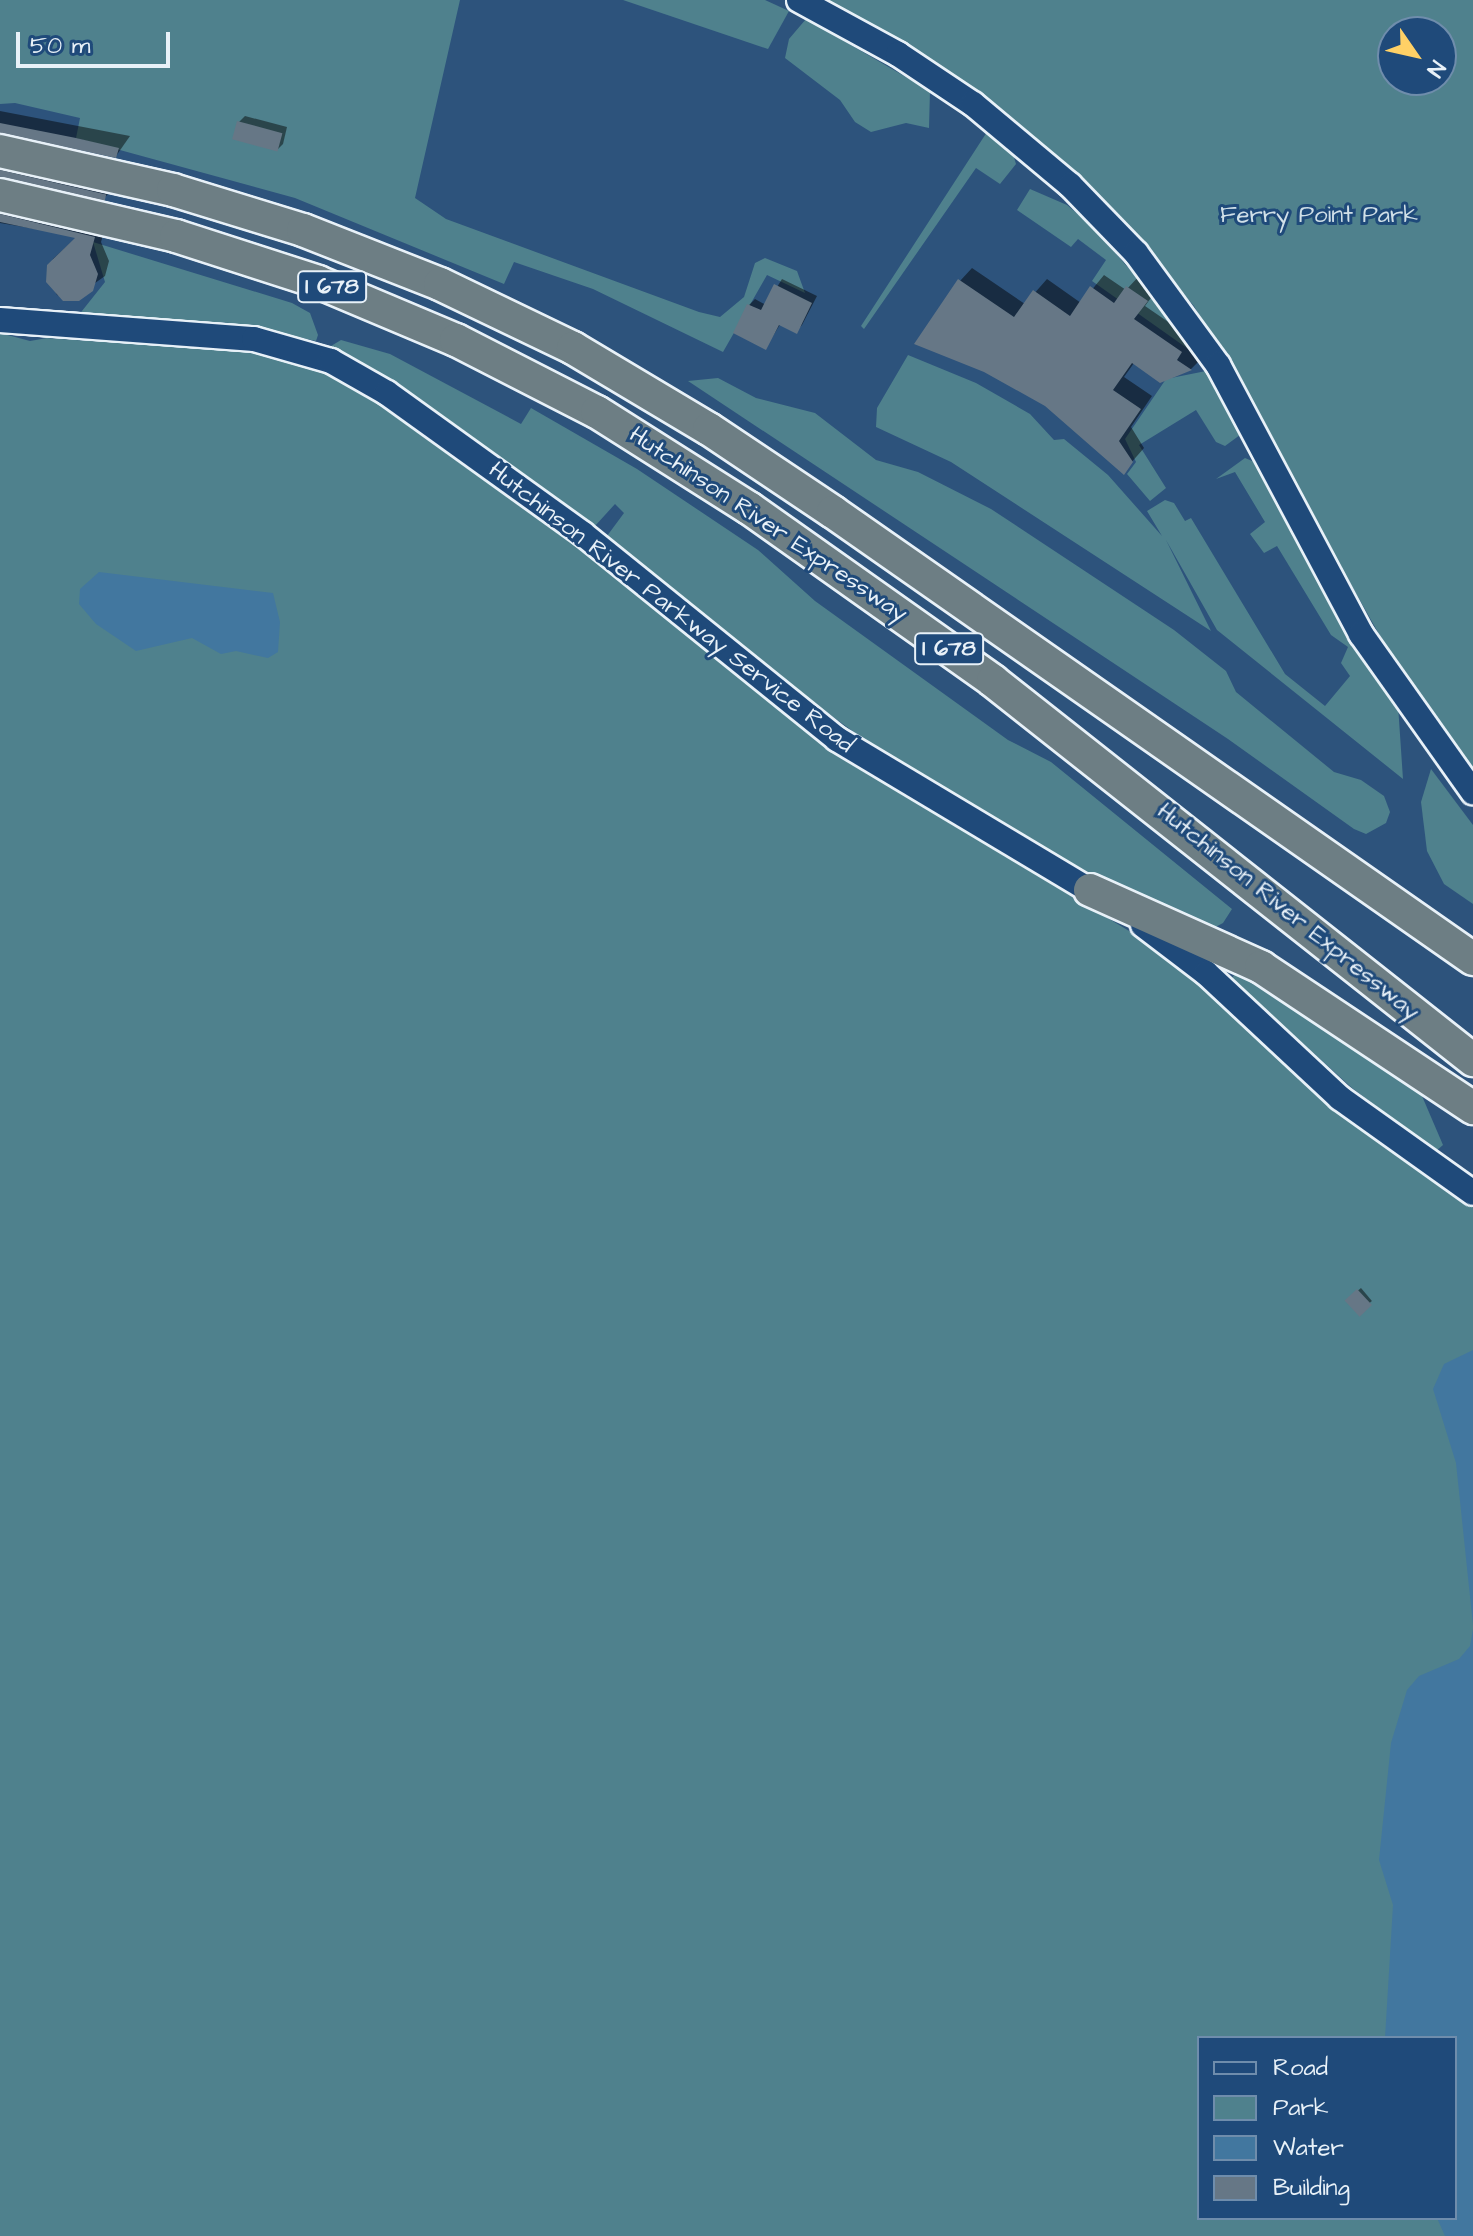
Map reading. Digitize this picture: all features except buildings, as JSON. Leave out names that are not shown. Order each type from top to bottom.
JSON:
[{"type":"highway","name":"Hutchinson River Expressway","points":[[0,151],[112,174],[337,243],[440,284],[573,348],[709,429],[833,512],[1473,959]]},
{"type":"highway","name":"Hutchinson River Expressway","points":[[0,195],[100,216],[246,257],[422,324],[575,399],[687,466],[1053,726],[1473,1060]]},
{"type":"highway","points":[[1090,890],[1261,967],[1473,1108]]},
{"type":"street","points":[[799,0],[898,54],[981,110],[1054,170],[1136,253],[1218,365],[1361,634],[1473,792]]},
{"type":"street","name":"Hutchinson River Parkway Service Road","points":[[0,320],[254,339],[296,347],[346,368],[573,527],[837,739],[1090,890],[1188,958],[1348,1105],[1473,1193]]},
{"type":"green space","points":[[0,0],[460,0],[415,198],[446,219],[699,312],[720,317],[744,297],[755,263],[765,258],[797,271],[805,293],[767,275],[723,352],[593,289],[514,262],[504,284],[295,198],[76,138],[80,118],[15,103],[0,104]]},
{"type":"green space","points":[[623,0],[765,0],[789,11],[768,49]]},
{"type":"green space","name":"Ferry Point Park","points":[[828,0],[1473,0],[1473,778],[1397,666],[1194,306],[1115,214],[1022,127]]},
{"type":"green space","points":[[806,19],[930,91],[929,128],[906,123],[871,132],[855,122],[840,100],[785,58],[789,39]]},
{"type":"green space","points":[[987,132],[1013,154],[1016,164],[1000,184],[976,168],[864,329],[861,326]]},
{"type":"green space","points":[[1030,189],[1067,205],[1092,226],[1151,294],[1191,351],[1092,281],[1106,260],[1078,239],[1071,247],[1017,210]]},
{"type":"green space","points":[[93,242],[292,303],[310,313],[318,335],[316,341],[230,323],[78,316],[105,282]]},
{"type":"green space","points":[[0,333],[30,341],[47,338],[262,353],[307,364],[362,392],[590,556],[818,741],[1134,934],[1205,989],[1317,1095],[1473,1206],[1473,2236],[0,2236]]},
{"type":"green space","points":[[341,340],[390,354],[521,424],[531,408],[637,469],[758,550],[815,601],[1008,740],[1051,762],[1232,909],[1223,923],[1210,930],[1079,868],[883,753],[757,662],[607,536],[624,513],[615,504],[595,526],[410,393],[331,346]]},
{"type":"green space","points":[[908,355],[976,383],[1030,414],[1054,440],[1064,439],[1108,475],[1162,536],[1147,511],[1165,500],[1174,503],[1185,521],[1191,518],[1285,674],[1325,706],[1350,676],[1341,663],[1348,647],[1331,635],[1277,546],[1264,553],[1250,534],[1265,522],[1235,472],[1216,479],[1245,458],[1264,466],[1398,705],[1403,779],[1217,630],[1166,540],[1211,631],[951,462],[876,427],[877,408]]},
{"type":"green space","points":[[1206,371],[1239,424],[1240,435],[1225,446],[1216,442],[1196,410],[1139,445],[1166,488],[1150,501],[1127,474],[1136,462],[1125,439],[1166,379]]},
{"type":"green space","points":[[718,378],[756,398],[815,413],[876,460],[918,472],[991,509],[1174,630],[1226,671],[1236,692],[1334,772],[1361,780],[1384,796],[1390,812],[1386,823],[1366,834],[1354,829],[1228,739],[688,381]]},
{"type":"green space","points":[[1431,769],[1473,825],[1473,904],[1444,884],[1427,851],[1421,802]]},
{"type":"green space","points":[[1236,970],[1413,1075],[1443,1145],[1436,1151],[1352,1088],[1232,979]]},
{"type":"water","points":[[99,572],[273,593],[280,622],[278,652],[268,658],[236,651],[221,654],[192,638],[136,651],[96,624],[79,604],[80,589]]},
{"type":"water","points":[[1473,1350],[1473,1625],[1456,1463],[1433,1389],[1444,1364]]},
{"type":"water","points":[[1473,1629],[1473,2236],[1445,2236],[1438,2220],[1457,2220],[1457,2036],[1385,2036],[1393,1905],[1379,1860],[1391,1743],[1407,1690],[1419,1676],[1459,1659],[1470,1646]]}]
